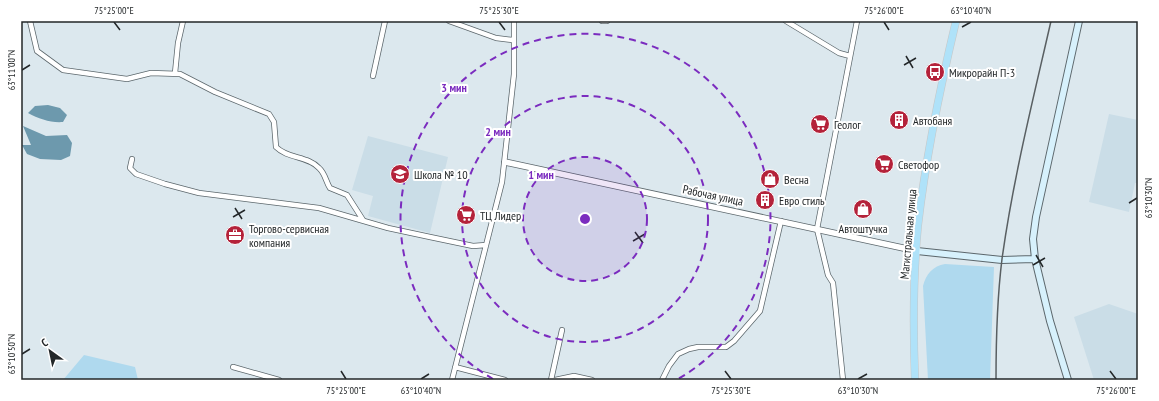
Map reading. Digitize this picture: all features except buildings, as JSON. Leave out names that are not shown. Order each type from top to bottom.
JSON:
[{"type":"main road","name":"Магистральная улица","points":[[915,380],[914,303],[917,251],[928,157],[956,21]]},
{"type":"main road","points":[[1068,380],[1050,321],[1035,259],[1033,239],[1036,217],[1079,21]]},
{"type":"main road","name":"Рабочая улица","points":[[917,251],[1002,260],[1035,259]]},
{"type":"street","points":[[30,21],[37,50],[63,70],[127,79],[151,73],[175,73],[185,76],[215,92],[269,114],[274,122],[276,147],[284,153],[315,164],[320,169],[330,188],[347,195],[363,220]]},
{"type":"street","points":[[175,73],[178,43],[183,21]]},
{"type":"street","points":[[373,76],[385,21]]},
{"type":"street","points":[[449,21],[496,38],[513,40]]},
{"type":"street","points":[[452,380],[505,162],[514,74],[514,21]]},
{"type":"street","points":[[602,21],[607,21]]},
{"type":"street","points":[[786,21],[839,52],[850,56]]},
{"type":"street","points":[[843,380],[833,283],[828,274],[816,229],[857,21]]},
{"type":"street","points":[[132,159],[130,168],[133,171],[165,184],[212,195],[319,208],[388,228],[473,246],[486,245]]},
{"type":"street","name":"Рабочая улица","points":[[505,162],[917,251]]},
{"type":"street","points":[[662,380],[669,366],[678,354],[694,348],[726,347],[734,341],[760,311],[781,221]]},
{"type":"street","points":[[551,380],[562,330]]},
{"type":"street","points":[[233,367],[279,380]]},
{"type":"street","points":[[455,367],[505,380]]},
{"type":"street","points":[[555,380],[574,376],[592,380]]},
{"type":"shaded area","points":[[48,105],[60,108],[67,115],[63,122],[45,120],[28,113],[35,106]]},
{"type":"shaded area","points":[[1109,114],[1138,120],[1138,183],[1135,183],[1129,212],[1089,202]]},
{"type":"shaded area","points":[[23,126],[46,136],[67,135],[72,143],[70,156],[61,160],[40,159],[27,154],[22,145],[31,145]]},
{"type":"shaded area","name":"Школа № 10","points":[[368,136],[448,157],[430,233],[368,216],[373,196],[352,190]]},
{"type":"shaded area","points":[[945,264],[994,267],[990,380],[928,380],[923,286],[931,271]]},
{"type":"shaded area","points":[[1109,304],[1138,314],[1138,380],[1094,380],[1074,317]]},
{"type":"shaded area","points":[[84,355],[135,367],[138,380],[63,380]]},
{"type":"railway","points":[[996,380],[998,304],[1002,259],[1024,140],[1051,21]]},
{"type":"place","name":"Микрорайн П-3","points":[[935,72]]},
{"type":"place","name":"Автобаня","points":[[899,120]]},
{"type":"place","name":"Геолог","points":[[820,124]]},
{"type":"place","name":"Светофор","points":[[884,164]]},
{"type":"place","name":"Школа № 10","points":[[400,174]]},
{"type":"place","name":"Весна","points":[[770,179]]},
{"type":"place","name":"Евро стиль","points":[[765,200]]},
{"type":"place","name":"Автоштучка","points":[[863,209]]},
{"type":"place","name":"ТЦ Лидер","points":[[466,215]]},
{"type":"place","name":"Торгово-сервисная компания","points":[[235,235]]}]
